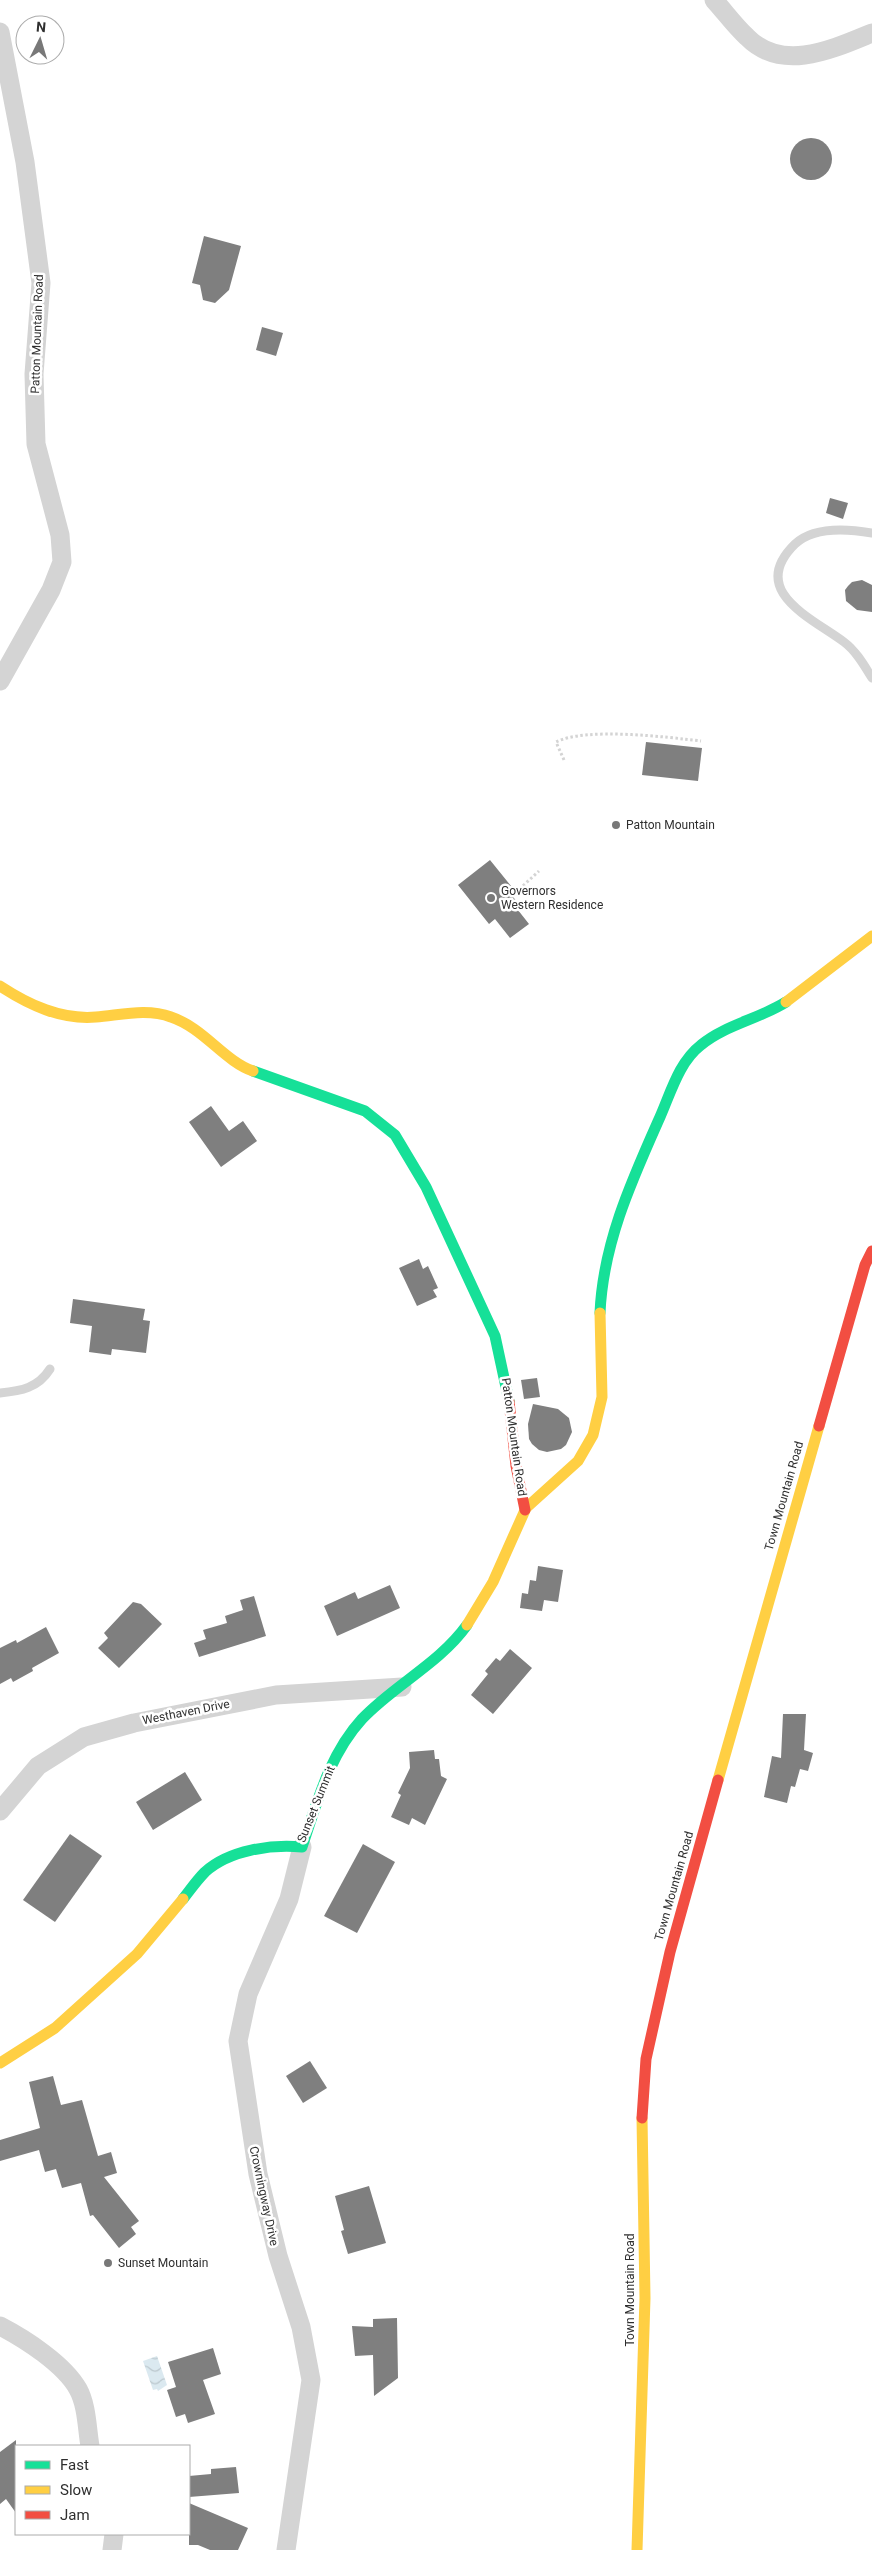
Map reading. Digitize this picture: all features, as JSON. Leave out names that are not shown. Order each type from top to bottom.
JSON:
[{"type":"street","points":[[714,0],[747,38],[767,51],[786,57],[801,56],[840,46],[872,33]]},
{"type":"street","name":"Patton Mountain Road","points":[[0,32],[25,162],[41,283],[34,374],[36,444],[60,535],[62,562],[51,590],[0,681]]},
{"type":"street","name":"Patton Mountain Road","points":[[525,1510],[540,1492],[576,1464],[592,1438],[599,1414],[602,1388],[600,1325],[605,1271],[634,1176],[679,1073],[690,1056],[701,1044],[717,1034],[764,1015],[789,1000],[872,936]]},
{"type":"street","name":"Patton Mountain Road","points":[[0,986],[15,996],[67,1015],[91,1018],[126,1012],[150,1012],[176,1018],[192,1026],[232,1059],[249,1070],[267,1078],[365,1111],[394,1135],[426,1187],[495,1336],[505,1376],[513,1426],[516,1466],[525,1510]]},
{"type":"street","name":"Town Mountain Road","points":[[637,2550],[645,2298],[642,2116],[646,2059],[670,1952],[842,1342],[872,1251]]},
{"type":"street","name":"Sunset Summit","points":[[0,2063],[55,2028],[137,1954],[206,1871],[228,1857],[280,1846],[302,1847],[330,1768],[361,1720],[447,1650],[466,1627],[482,1602],[525,1510]]},
{"type":"street","name":"Westhaven Drive","points":[[0,1811],[38,1766],[84,1737],[134,1723],[276,1695],[402,1687]]},
{"type":"street","name":"Crowningway Drive","points":[[286,2550],[311,2380],[301,2326],[278,2256],[258,2174],[238,2041],[248,1994],[289,1899],[302,1847]]},
{"type":"street","points":[[0,2326],[50,2358],[78,2389],[84,2409],[90,2445]]},
{"type":"street","points":[[112,2550],[114,2535]]},
{"type":"lane","points":[[872,533],[852,530],[816,534],[798,542],[788,552],[778,575],[779,585],[792,606],[844,642],[859,658],[872,678]]},
{"type":"lane","points":[[0,1393],[25,1390],[44,1380],[50,1369]]},
{"type":"path","points":[[564,760],[556,742],[579,735],[646,735],[701,741]]},
{"type":"path","points":[[512,896],[539,871]]},
{"type":"water","points":[[157,2356],[167,2385],[158,2391],[157,2389],[153,2390],[143,2361]]},
{"type":"building","points":[[811,138],[826,144],[832,159],[826,174],[811,180],[796,174],[790,159],[796,144]]},
{"type":"building","points":[[204,236],[241,246],[229,290],[215,303],[203,300],[200,285],[192,283]]},
{"type":"building","points":[[262,327],[283,333],[276,356],[256,350]]},
{"type":"building","points":[[830,498],[848,503],[843,519],[826,513]]},
{"type":"building","points":[[862,580],[872,585],[872,612],[857,610],[846,601],[845,590],[848,586],[852,582]]},
{"type":"building","points":[[646,742],[702,748],[698,781],[642,775]]},
{"type":"building","name":"Governors Western Residence","points":[[490,860],[511,886],[507,889],[517,902],[514,905],[529,924],[510,938],[495,919],[489,924],[458,885]]},
{"type":"building","points":[[211,1106],[229,1131],[243,1121],[257,1141],[221,1167],[189,1122]]},
{"type":"building","points":[[419,1259],[423,1269],[428,1266],[438,1288],[433,1290],[437,1297],[417,1306],[399,1268]]},
{"type":"building","points":[[73,1299],[145,1309],[143,1320],[150,1321],[146,1353],[112,1349],[111,1355],[89,1352],[92,1326],[70,1323]]},
{"type":"building","points":[[537,1378],[540,1397],[524,1399],[521,1380]]},
{"type":"building","points":[[533,1404],[558,1409],[569,1418],[572,1432],[566,1445],[561,1449],[547,1452],[539,1450],[532,1444],[529,1439],[528,1424]]},
{"type":"building","points":[[538,1566],[563,1570],[558,1602],[544,1600],[542,1611],[520,1608],[522,1593],[528,1594],[530,1580],[536,1581]]},
{"type":"building","points":[[390,1585],[400,1608],[337,1636],[324,1606],[355,1592],[358,1599]]},
{"type":"building","points":[[254,1596],[266,1636],[199,1657],[194,1643],[206,1639],[203,1630],[227,1623],[225,1616],[243,1610],[240,1600]]},
{"type":"building","points":[[133,1602],[141,1604],[162,1624],[119,1668],[98,1648],[108,1638],[104,1633]]},
{"type":"building","points":[[46,1627],[59,1653],[32,1668],[33,1671],[13,1682],[11,1678],[0,1684],[0,1648],[16,1640],[17,1643]]},
{"type":"building","points":[[510,1649],[532,1668],[493,1714],[471,1695],[488,1674],[485,1671],[496,1658],[500,1661]]},
{"type":"building","points":[[783,1714],[806,1714],[804,1750],[813,1753],[808,1771],[800,1769],[795,1787],[791,1786],[787,1803],[764,1797],[772,1756],[781,1758]]},
{"type":"building","points":[[434,1750],[435,1759],[439,1759],[441,1776],[447,1779],[425,1825],[412,1818],[409,1825],[391,1817],[401,1795],[398,1793],[410,1768],[409,1752]]},
{"type":"building","points":[[185,1772],[202,1800],[153,1830],[136,1802]]},
{"type":"building","points":[[70,1834],[102,1856],[55,1922],[23,1900]]},
{"type":"building","points":[[363,1844],[395,1862],[357,1933],[324,1916]]},
{"type":"building","points":[[310,2061],[327,2088],[303,2103],[286,2076]]},
{"type":"building","points":[[53,2076],[61,2105],[82,2100],[98,2156],[111,2152],[117,2173],[104,2177],[139,2221],[131,2227],[136,2234],[119,2248],[93,2215],[90,2216],[81,2183],[62,2188],[56,2169],[45,2172],[39,2150],[0,2161],[0,2140],[40,2128],[29,2082]]},
{"type":"building","points":[[369,2186],[386,2243],[348,2254],[341,2231],[344,2230],[335,2196]]},
{"type":"building","points":[[397,2318],[398,2378],[374,2396],[373,2355],[355,2356],[352,2326],[373,2327],[373,2319]]},
{"type":"building","points":[[213,2348],[221,2374],[203,2380],[215,2414],[188,2423],[185,2414],[176,2417],[167,2390],[176,2387],[168,2362]]},
{"type":"building","points":[[16,2440],[15,2512],[6,2499],[0,2504],[0,2452]]},
{"type":"building","points":[[236,2467],[239,2493],[190,2497],[190,2476],[211,2474],[211,2469]]},
{"type":"building","points":[[190,2503],[248,2528],[238,2550],[210,2550],[198,2545],[189,2545]]},
{"type":"traffic: fast","points":[[600,1313],[602,1287],[607,1262],[621,1212],[639,1164],[681,1069],[693,1052],[710,1038],[786,1002]]},
{"type":"traffic: fast","points":[[253,1071],[365,1111],[395,1135],[426,1187],[495,1336],[509,1401]]},
{"type":"traffic: fast","points":[[183,1899],[205,1872],[226,1858],[264,1848],[302,1847],[325,1780],[332,1764],[351,1733],[362,1719],[388,1695],[430,1663],[456,1639],[467,1625]]},
{"type":"traffic: slow","points":[[786,1002],[872,936]]},
{"type":"traffic: slow","points":[[0,986],[34,1005],[58,1014],[96,1017],[153,1013],[171,1017],[194,1029],[233,1060],[253,1071]]},
{"type":"traffic: slow","points":[[467,1625],[493,1582],[526,1508],[578,1461],[593,1435],[602,1397],[600,1313]]},
{"type":"traffic: slow","points":[[718,1780],[819,1426]]},
{"type":"traffic: slow","points":[[0,2063],[55,2028],[137,1954],[183,1899]]},
{"type":"traffic: slow","points":[[637,2550],[645,2298],[642,2118]]},
{"type":"traffic: jam","points":[[819,1426],[865,1265],[872,1251]]},
{"type":"traffic: jam","points":[[509,1401],[516,1466],[525,1510]]},
{"type":"traffic: jam","points":[[642,2118],[646,2059],[670,1952],[718,1780]]},
{"type":"place","name":"Patton Mountain","points":[[616,825]]},
{"type":"place","name":"Governors Western Residence","points":[[491,898]]},
{"type":"place","name":"Sunset Mountain","points":[[108,2263]]}]
